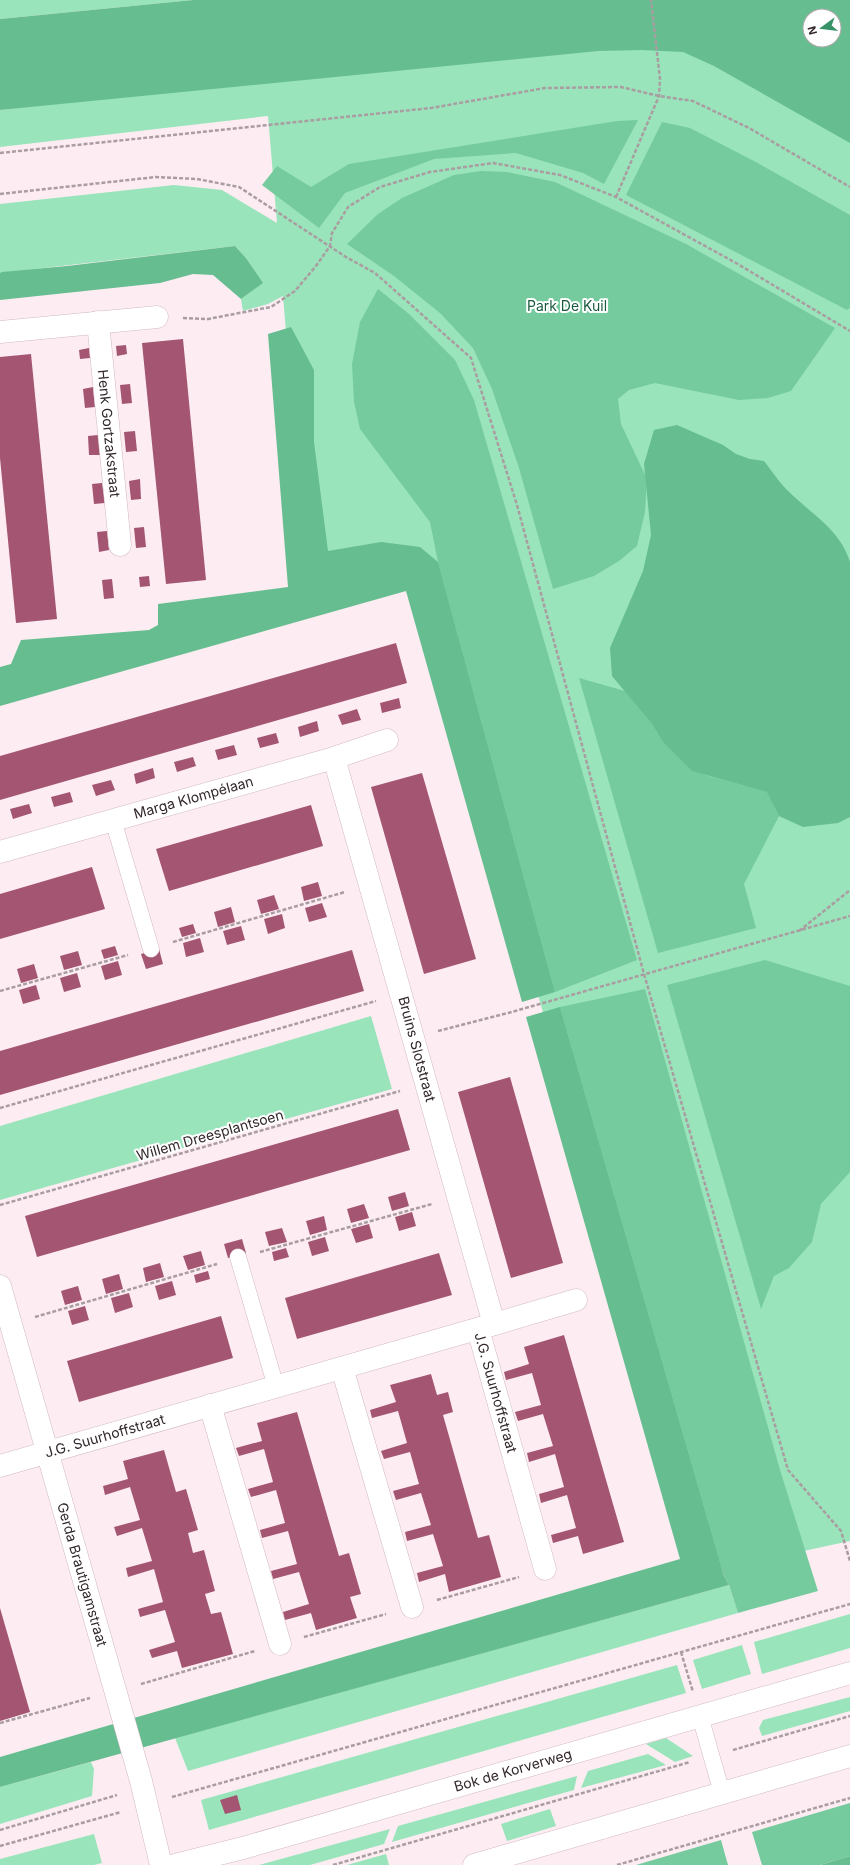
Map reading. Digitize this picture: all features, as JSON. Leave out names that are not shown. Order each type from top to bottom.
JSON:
[{"type":"street","points":[[0,332],[157,317]]},
{"type":"street","name":"Henk Gortzakstraat","points":[[98,322],[120,545]]},
{"type":"street","name":"Marga Klompélaan","points":[[0,852],[334,758],[387,740]]},
{"type":"street","name":"Bruins Slotstraat","points":[[334,758],[494,1324],[478,1329]]},
{"type":"street","name":"Gerda Brautigamstraat","points":[[0,1286],[144,1791],[161,1865]]},
{"type":"street","points":[[478,1329],[576,1300]]},
{"type":"street","name":"J.G. Suurhoffstraat","points":[[0,1466],[478,1329],[545,1569]]},
{"type":"street","points":[[342,1368],[412,1607]]},
{"type":"street","points":[[210,1405],[280,1644]]},
{"type":"street","name":"Bok de Korverweg","points":[[175,1865],[243,1848],[850,1673]]},
{"type":"street","points":[[474,1865],[850,1756]]},
{"type":"lane","points":[[113,820],[150,949]]},
{"type":"lane","points":[[238,1258],[276,1387]]},
{"type":"lane","points":[[700,1716],[722,1793]]},
{"type":"path","points":[[616,197],[659,96],[660,79],[651,0]]},
{"type":"path","points":[[0,153],[431,108],[545,88],[621,87],[659,96],[693,101],[749,128],[850,187]]},
{"type":"path","points":[[157,317],[208,319],[271,307],[295,291],[330,246],[332,233],[348,207],[380,187],[430,172],[493,163],[560,175],[616,197],[736,263],[850,331]]},
{"type":"path","points":[[0,194],[156,177],[197,180],[238,187],[375,273],[471,358],[517,505],[644,974],[788,1470],[841,1531],[850,1561]]},
{"type":"path","points":[[0,991],[150,949],[370,884]]},
{"type":"path","points":[[796,933],[850,890]]},
{"type":"path","points":[[414,1038],[578,994],[644,974],[796,933],[850,916]]},
{"type":"path","points":[[0,1108],[401,994]]},
{"type":"path","name":"Willem Dreesplantsoen","points":[[0,1205],[426,1084]]},
{"type":"path","points":[[0,1723],[116,1694],[280,1644],[545,1569]]},
{"type":"path","points":[[0,1830],[144,1791],[681,1652],[850,1604]]},
{"type":"path","points":[[681,1652],[700,1716]]},
{"type":"path","points":[[333,1865],[850,1716]]},
{"type":"path","points":[[0,1846],[144,1791]]},
{"type":"path","points":[[617,1865],[850,1798]]},
{"type":"green space","points":[[0,0],[193,0],[0,19]]},
{"type":"green space","name":"Park De Kuil","points":[[751,28],[850,86],[850,1541],[701,1573],[418,569],[306,573],[283,296],[268,304],[243,311],[241,299],[262,283],[246,258],[235,246],[0,273],[0,204],[174,185],[222,190],[277,223],[268,116],[0,147],[0,110]]},
{"type":"green space","points":[[638,120],[604,184],[583,173],[516,153],[434,159],[345,193],[319,228],[262,185],[277,166],[311,187],[349,164],[617,121]]},
{"type":"green space","points":[[662,122],[690,128],[754,161],[850,215],[850,308],[847,310],[626,195]]},
{"type":"green space","points":[[481,171],[507,172],[555,182],[686,244],[835,328],[791,391],[768,398],[739,400],[655,383],[629,390],[618,399],[621,424],[647,479],[645,512],[637,546],[619,561],[594,576],[553,589],[519,468],[492,389],[473,348],[440,313],[394,276],[347,244],[378,214],[402,198],[454,175]]},
{"type":"green space","points":[[378,289],[409,314],[455,360],[474,400],[637,960],[555,992],[438,562],[430,522],[360,429],[354,402],[352,364],[360,322]]},
{"type":"green space","points":[[579,678],[625,691],[652,724],[662,741],[705,775],[768,792],[779,816],[744,884],[756,928],[658,953]]},
{"type":"green space","points":[[765,960],[850,986],[850,1172],[821,1204],[812,1242],[789,1268],[774,1276],[761,1309],[667,985]]},
{"type":"green space","points":[[645,989],[780,1470],[818,1591],[738,1613],[729,1585],[724,1576],[560,1007]]},
{"type":"green space","points":[[371,1016],[392,1089],[0,1200],[0,1126]]},
{"type":"green space","points":[[729,1585],[738,1613],[188,1771],[175,1738]]},
{"type":"green space","points":[[850,1614],[850,1648],[762,1674],[754,1642]]},
{"type":"green space","points":[[742,1645],[751,1674],[702,1689],[693,1660]]},
{"type":"green space","points":[[677,1665],[686,1693],[209,1830],[201,1800]]},
{"type":"green space","points":[[850,1697],[850,1711],[762,1736],[759,1728],[763,1720]]},
{"type":"green space","points":[[666,1738],[693,1756],[675,1762],[646,1744]]},
{"type":"green space","points":[[648,1754],[666,1765],[581,1788],[588,1771]]},
{"type":"green space","points":[[91,1762],[94,1769],[92,1796],[0,1824],[0,1787]]},
{"type":"green space","points":[[577,1776],[574,1790],[392,1842],[398,1826]]},
{"type":"green space","points":[[850,1803],[850,1856],[820,1865],[762,1865],[752,1832]]},
{"type":"green space","points":[[550,1809],[556,1826],[507,1841],[501,1824]]},
{"type":"green space","points":[[390,1829],[384,1844],[310,1865],[259,1865]]},
{"type":"green space","points":[[94,1834],[102,1863],[94,1865],[0,1865],[0,1859]]},
{"type":"green space","points":[[721,1840],[728,1865],[636,1865]]},
{"type":"green space","points":[[386,1854],[389,1865],[347,1865]]},
{"type":"shaded area","points":[[193,0],[850,0],[850,143],[714,66],[683,52],[642,50],[598,51],[0,110],[0,19]]},
{"type":"shaded area","points":[[235,246],[246,258],[263,283],[241,299],[213,275],[193,274],[160,283],[0,300],[0,273],[2,272],[67,266]]},
{"type":"shaded area","points":[[291,327],[314,370],[314,442],[328,551],[381,542],[420,547],[438,562],[555,992],[522,1002],[406,591],[0,706],[0,667],[11,664],[21,640],[149,630],[158,625],[158,604],[288,587],[268,334]]},
{"type":"shaded area","points":[[677,425],[723,445],[736,454],[750,459],[764,461],[787,490],[832,531],[845,550],[850,562],[850,817],[838,823],[803,827],[779,816],[767,792],[692,771],[662,741],[652,724],[612,676],[610,648],[643,571],[651,535],[644,464],[654,430]]},
{"type":"shaded area","points":[[560,1007],[724,1576],[729,1585],[0,1787],[0,1757],[680,1559],[526,1017]]},
{"type":"shaded area","points":[[850,1856],[850,1865],[820,1865]]},
{"type":"building","points":[[183,339],[206,580],[166,584],[142,343]]},
{"type":"building","points":[[126,345],[127,354],[117,356],[116,346]]},
{"type":"building","points":[[89,348],[90,358],[80,359],[79,350]]},
{"type":"building","points":[[31,354],[57,619],[16,623],[0,458],[0,357]]},
{"type":"building","points":[[130,384],[132,403],[122,404],[120,385]]},
{"type":"building","points":[[93,387],[95,407],[85,408],[83,389]]},
{"type":"building","points":[[135,431],[137,451],[126,452],[124,432]]},
{"type":"building","points":[[98,435],[100,455],[89,455],[88,436]]},
{"type":"building","points":[[140,479],[141,499],[131,500],[129,481]]},
{"type":"building","points":[[102,483],[105,503],[94,504],[92,484]]},
{"type":"building","points":[[144,527],[146,547],[136,548],[134,528]]},
{"type":"building","points":[[107,531],[109,550],[99,552],[97,532]]},
{"type":"building","points":[[149,576],[150,586],[140,587],[139,577]]},
{"type":"building","points":[[112,579],[114,598],[104,599],[102,580]]},
{"type":"building","points":[[396,643],[407,683],[0,800],[0,756]]},
{"type":"building","points":[[399,698],[401,708],[382,713],[380,703]]},
{"type":"building","points":[[357,709],[361,720],[342,725],[338,715]]},
{"type":"building","points":[[317,721],[319,731],[300,737],[298,727]]},
{"type":"building","points":[[276,733],[279,743],[260,748],[257,738]]},
{"type":"building","points":[[234,745],[237,755],[218,760],[215,750]]},
{"type":"building","points":[[193,757],[196,766],[177,772],[174,762]]},
{"type":"building","points":[[153,768],[155,778],[136,784],[134,774]]},
{"type":"building","points":[[422,773],[476,959],[424,974],[371,787]]},
{"type":"building","points":[[111,780],[115,790],[96,796],[92,785]]},
{"type":"building","points":[[70,792],[73,802],[54,807],[51,797]]},
{"type":"building","points":[[29,804],[32,813],[13,819],[10,809]]},
{"type":"building","points":[[311,805],[323,846],[169,891],[156,849]]},
{"type":"building","points":[[92,867],[105,909],[0,939],[0,894]]},
{"type":"building","points":[[318,882],[322,896],[304,901],[301,887]]},
{"type":"building","points":[[274,895],[279,909],[261,914],[257,900]]},
{"type":"building","points":[[322,903],[327,917],[309,922],[305,908]]},
{"type":"building","points":[[231,907],[235,922],[218,927],[214,912]]},
{"type":"building","points":[[282,914],[285,928],[268,934],[264,919]]},
{"type":"building","points":[[193,924],[196,933],[182,937],[179,928]]},
{"type":"building","points":[[241,926],[245,940],[227,945],[223,931]]},
{"type":"building","points":[[200,938],[204,952],[186,957],[183,943]]},
{"type":"building","points":[[115,946],[118,955],[104,959],[101,950]]},
{"type":"building","points":[[159,949],[163,964],[146,969],[141,954]]},
{"type":"building","points":[[352,950],[364,991],[0,1095],[0,1051]]},
{"type":"building","points":[[78,951],[82,965],[64,970],[60,956]]},
{"type":"building","points":[[118,961],[122,975],[105,980],[101,966]]},
{"type":"building","points":[[34,964],[38,978],[21,983],[17,969]]},
{"type":"building","points":[[77,973],[81,987],[64,992],[60,978]]},
{"type":"building","points":[[36,985],[40,999],[23,1004],[19,990]]},
{"type":"building","points":[[510,1077],[563,1263],[511,1278],[458,1092]]},
{"type":"building","points":[[398,1109],[410,1150],[37,1257],[25,1216]]},
{"type":"building","points":[[405,1192],[409,1206],[392,1211],[388,1197]]},
{"type":"building","points":[[364,1204],[369,1218],[351,1223],[347,1209]]},
{"type":"building","points":[[412,1212],[416,1226],[399,1231],[395,1217]]},
{"type":"building","points":[[324,1216],[327,1230],[310,1235],[306,1221]]},
{"type":"building","points":[[369,1224],[373,1238],[356,1243],[351,1229]]},
{"type":"building","points":[[282,1228],[287,1242],[269,1246],[265,1232]]},
{"type":"building","points":[[325,1237],[329,1251],[312,1256],[308,1242]]},
{"type":"building","points":[[242,1239],[246,1253],[238,1257],[228,1258],[224,1244]]},
{"type":"building","points":[[286,1248],[289,1257],[274,1261],[272,1252]]},
{"type":"building","points":[[201,1251],[205,1265],[188,1270],[183,1256]]},
{"type":"building","points":[[439,1253],[452,1295],[297,1339],[285,1298]]},
{"type":"building","points":[[160,1263],[164,1277],[146,1282],[143,1268]]},
{"type":"building","points":[[208,1271],[210,1279],[196,1283],[194,1275]]},
{"type":"building","points":[[119,1274],[123,1289],[106,1294],[102,1279]]},
{"type":"building","points":[[172,1281],[176,1295],[159,1300],[155,1286]]},
{"type":"building","points":[[78,1286],[82,1300],[65,1305],[61,1291]]},
{"type":"building","points":[[129,1293],[133,1307],[115,1313],[111,1298]]},
{"type":"building","points":[[85,1306],[89,1320],[72,1325],[68,1311]]},
{"type":"building","points":[[221,1316],[233,1358],[79,1402],[67,1361]]},
{"type":"building","points":[[564,1335],[624,1542],[583,1554],[578,1536],[553,1543],[551,1535],[576,1528],[567,1495],[541,1503],[539,1494],[564,1487],[555,1454],[529,1462],[527,1453],[553,1446],[543,1414],[518,1421],[515,1412],[541,1405],[532,1373],[506,1380],[504,1372],[529,1364],[524,1347]]},
{"type":"building","points":[[431,1374],[437,1395],[448,1392],[453,1412],[443,1415],[478,1538],[489,1535],[501,1577],[449,1592],[445,1574],[419,1582],[417,1573],[443,1566],[433,1534],[407,1541],[405,1532],[431,1525],[421,1493],[396,1500],[393,1491],[419,1484],[410,1452],[384,1459],[381,1451],[407,1443],[398,1411],[372,1418],[370,1410],[396,1402],[390,1385]]},
{"type":"building","points":[[297,1412],[339,1556],[349,1553],[361,1594],[350,1597],[357,1618],[316,1630],[311,1613],[285,1620],[283,1612],[309,1604],[299,1572],[273,1579],[271,1571],[297,1564],[288,1531],[262,1538],[260,1530],[285,1523],[276,1490],[251,1497],[248,1489],[273,1482],[264,1449],[239,1456],[236,1448],[262,1441],[257,1423]]},
{"type":"building","points":[[164,1450],[176,1492],[186,1489],[198,1530],[188,1533],[193,1553],[204,1550],[215,1591],[205,1594],[211,1614],[221,1612],[233,1654],[182,1668],[177,1651],[152,1658],[149,1650],[175,1642],[165,1610],[140,1617],[138,1609],[163,1602],[154,1569],[128,1577],[126,1568],[152,1561],[142,1528],[117,1536],[114,1527],[140,1520],[130,1487],[105,1495],[103,1486],[128,1479],[123,1461]]},
{"type":"building","points":[[0,1608],[30,1712],[0,1721]]},
{"type":"building","points":[[237,1795],[241,1810],[225,1814],[220,1800]]}]
